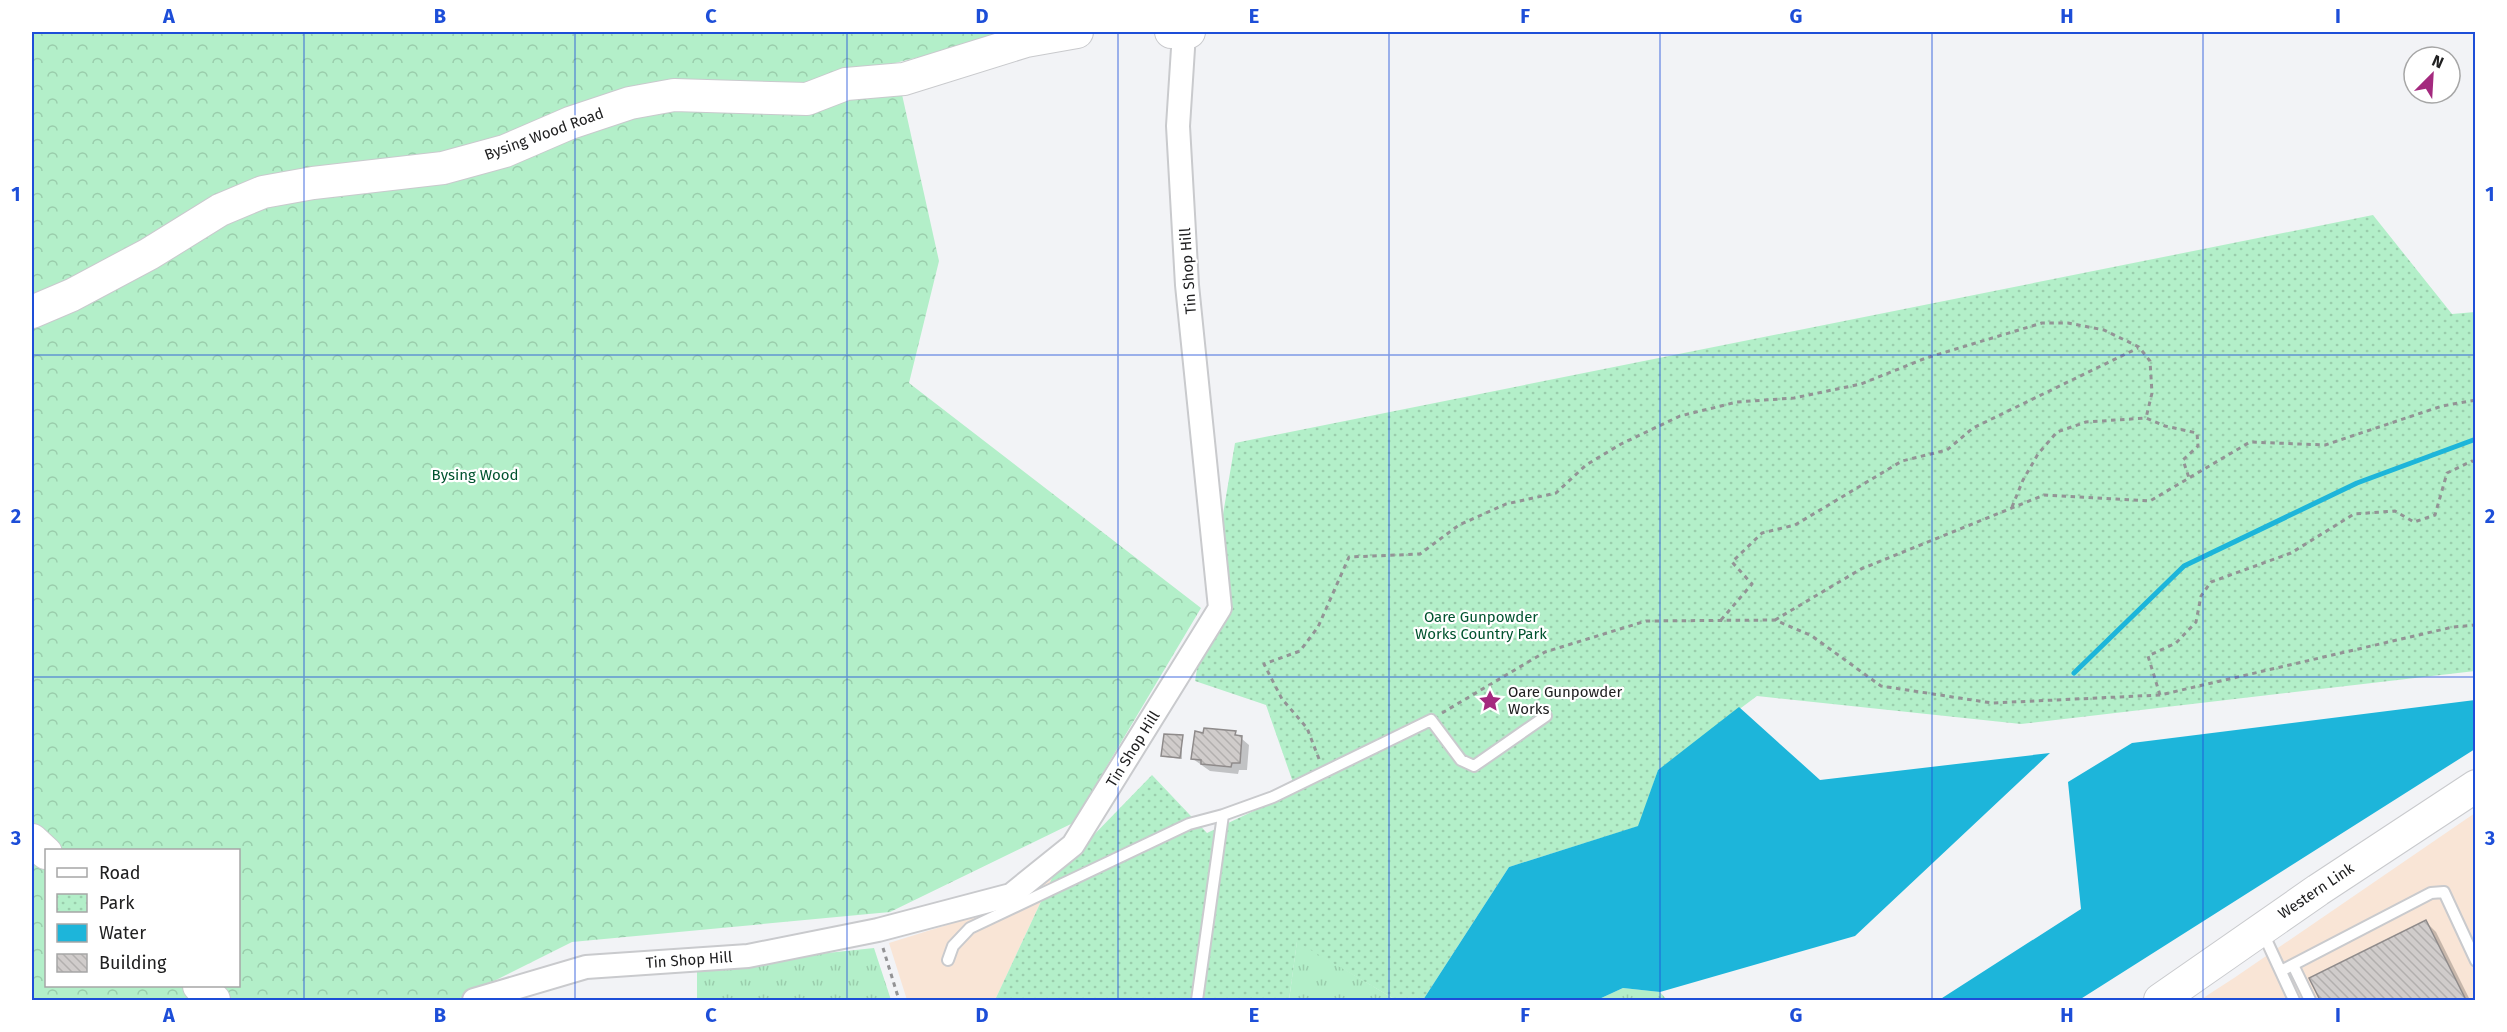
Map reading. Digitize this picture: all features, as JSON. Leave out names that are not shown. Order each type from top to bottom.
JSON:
[{"type":"street","name":"Bysing Wood Road","points":[[32,312],[72,295],[148,254],[220,210],[263,192],[442,168],[505,151],[570,123],[630,103],[674,95],[807,99],[846,84],[904,79],[1026,41],[1077,32]]},
{"type":"street","name":"Tin Shop Hill","points":[[474,1000],[586,968],[748,956],[878,930],[1011,895],[1072,845],[1221,608],[1187,285],[1178,126],[1181,32]]},
{"type":"street","name":"Western Link","points":[[2160,1000],[2261,929],[2475,786]]},
{"type":"street","points":[[32,840],[45,852]]},
{"type":"street","points":[[200,987],[213,1000]]},
{"type":"lane","points":[[948,960],[953,946],[970,928],[1189,824],[1223,815],[1273,797],[1431,720],[1461,760],[1474,766],[1546,716]]},
{"type":"lane","points":[[1197,1000],[1223,815]]},
{"type":"lane","points":[[2281,971],[2431,893],[2444,892],[2475,961]]},
{"type":"lane","points":[[2261,929],[2294,1000]]},
{"type":"lane","points":[[2293,965],[2310,1000]]},
{"type":"path","points":[[1324,772],[1307,728],[1282,699],[1264,664],[1300,651],[1318,627],[1349,557],[1420,554],[1459,525],[1506,504],[1556,493],[1586,465],[1621,444],[1680,416],[1737,402],[1794,398],[1861,384],[1926,358],[2042,323],[2068,323],[2104,330],[2139,347],[2150,361],[2152,393],[2146,418]]},
{"type":"path","points":[[1721,620],[1752,584],[1732,562],[1761,533],[1795,525],[1902,461],[1947,450],[1973,428],[2139,347]]},
{"type":"path","points":[[1775,620],[1861,569],[2044,495],[2150,501],[2250,442],[2325,445],[2442,405],[2475,400]]},
{"type":"path","points":[[2012,508],[2023,480],[2038,454],[2057,432],[2086,422],[2146,418],[2165,426],[2197,433],[2198,446],[2183,460],[2188,478]]},
{"type":"path","points":[[2160,695],[2148,656],[2176,644],[2196,622],[2201,596],[2211,582],[2291,553],[2354,514],[2396,511],[2414,522],[2436,515],[2447,473],[2472,461],[2475,463]]},
{"type":"path","points":[[1431,720],[1545,652],[1646,621],[1775,620],[1812,636],[1881,686],[1992,703],[2160,695],[2453,627],[2475,625]]},
{"type":"path","points":[[878,930],[899,1000]]},
{"type":"shaded area","points":[[2475,813],[2475,1000],[2200,1000],[2234,978]]},
{"type":"shaded area","points":[[1052,878],[995,1000],[907,1000],[889,943],[966,919]]},
{"type":"green space","name":"Bysing Wood","points":[[32,32],[1021,32],[895,63],[939,261],[909,383],[1201,608],[1073,823],[890,912],[572,942],[456,1000],[32,1000]]},
{"type":"green space","name":"Oare Gunpowder Works Country Park","points":[[2373,215],[2452,314],[2475,312],[2475,671],[2021,724],[1757,696],[1658,770],[1639,826],[1509,867],[1423,1000],[1396,1000],[1297,942],[1289,1000],[995,1000],[1052,878],[1152,775],[1207,833],[1296,791],[1266,705],[1195,681],[1235,443]]},
{"type":"green space","points":[[1297,941],[1396,1000],[1289,1000]]},
{"type":"green space","points":[[874,948],[891,1000],[697,1000],[697,967]]},
{"type":"green space","points":[[1623,988],[1660,992],[1667,1000],[1597,1000]]},
{"type":"water","points":[[2475,700],[2475,749],[2079,1000],[1939,1000],[2081,909],[2068,782],[2132,743]]},
{"type":"water","points":[[1739,707],[1820,780],[2050,753],[1855,936],[1660,992],[1623,988],[1597,1000],[1423,1000],[1509,867],[1638,826],[1658,770]]},
{"type":"building","points":[[1204,728],[1236,731],[1235,735],[1242,736],[1240,763],[1232,763],[1231,767],[1201,764],[1201,760],[1191,759],[1195,731],[1203,733]]},
{"type":"building","points":[[1164,734],[1183,735],[1180,758],[1161,756]]},
{"type":"building","points":[[2426,920],[2466,1000],[2320,1000],[2309,978]]},
{"type":"waterway","points":[[2074,673],[2184,566],[2357,483],[2476,439]]},
{"type":"place","name":"Oare Gunpowder Works","points":[[1490,701]]}]
